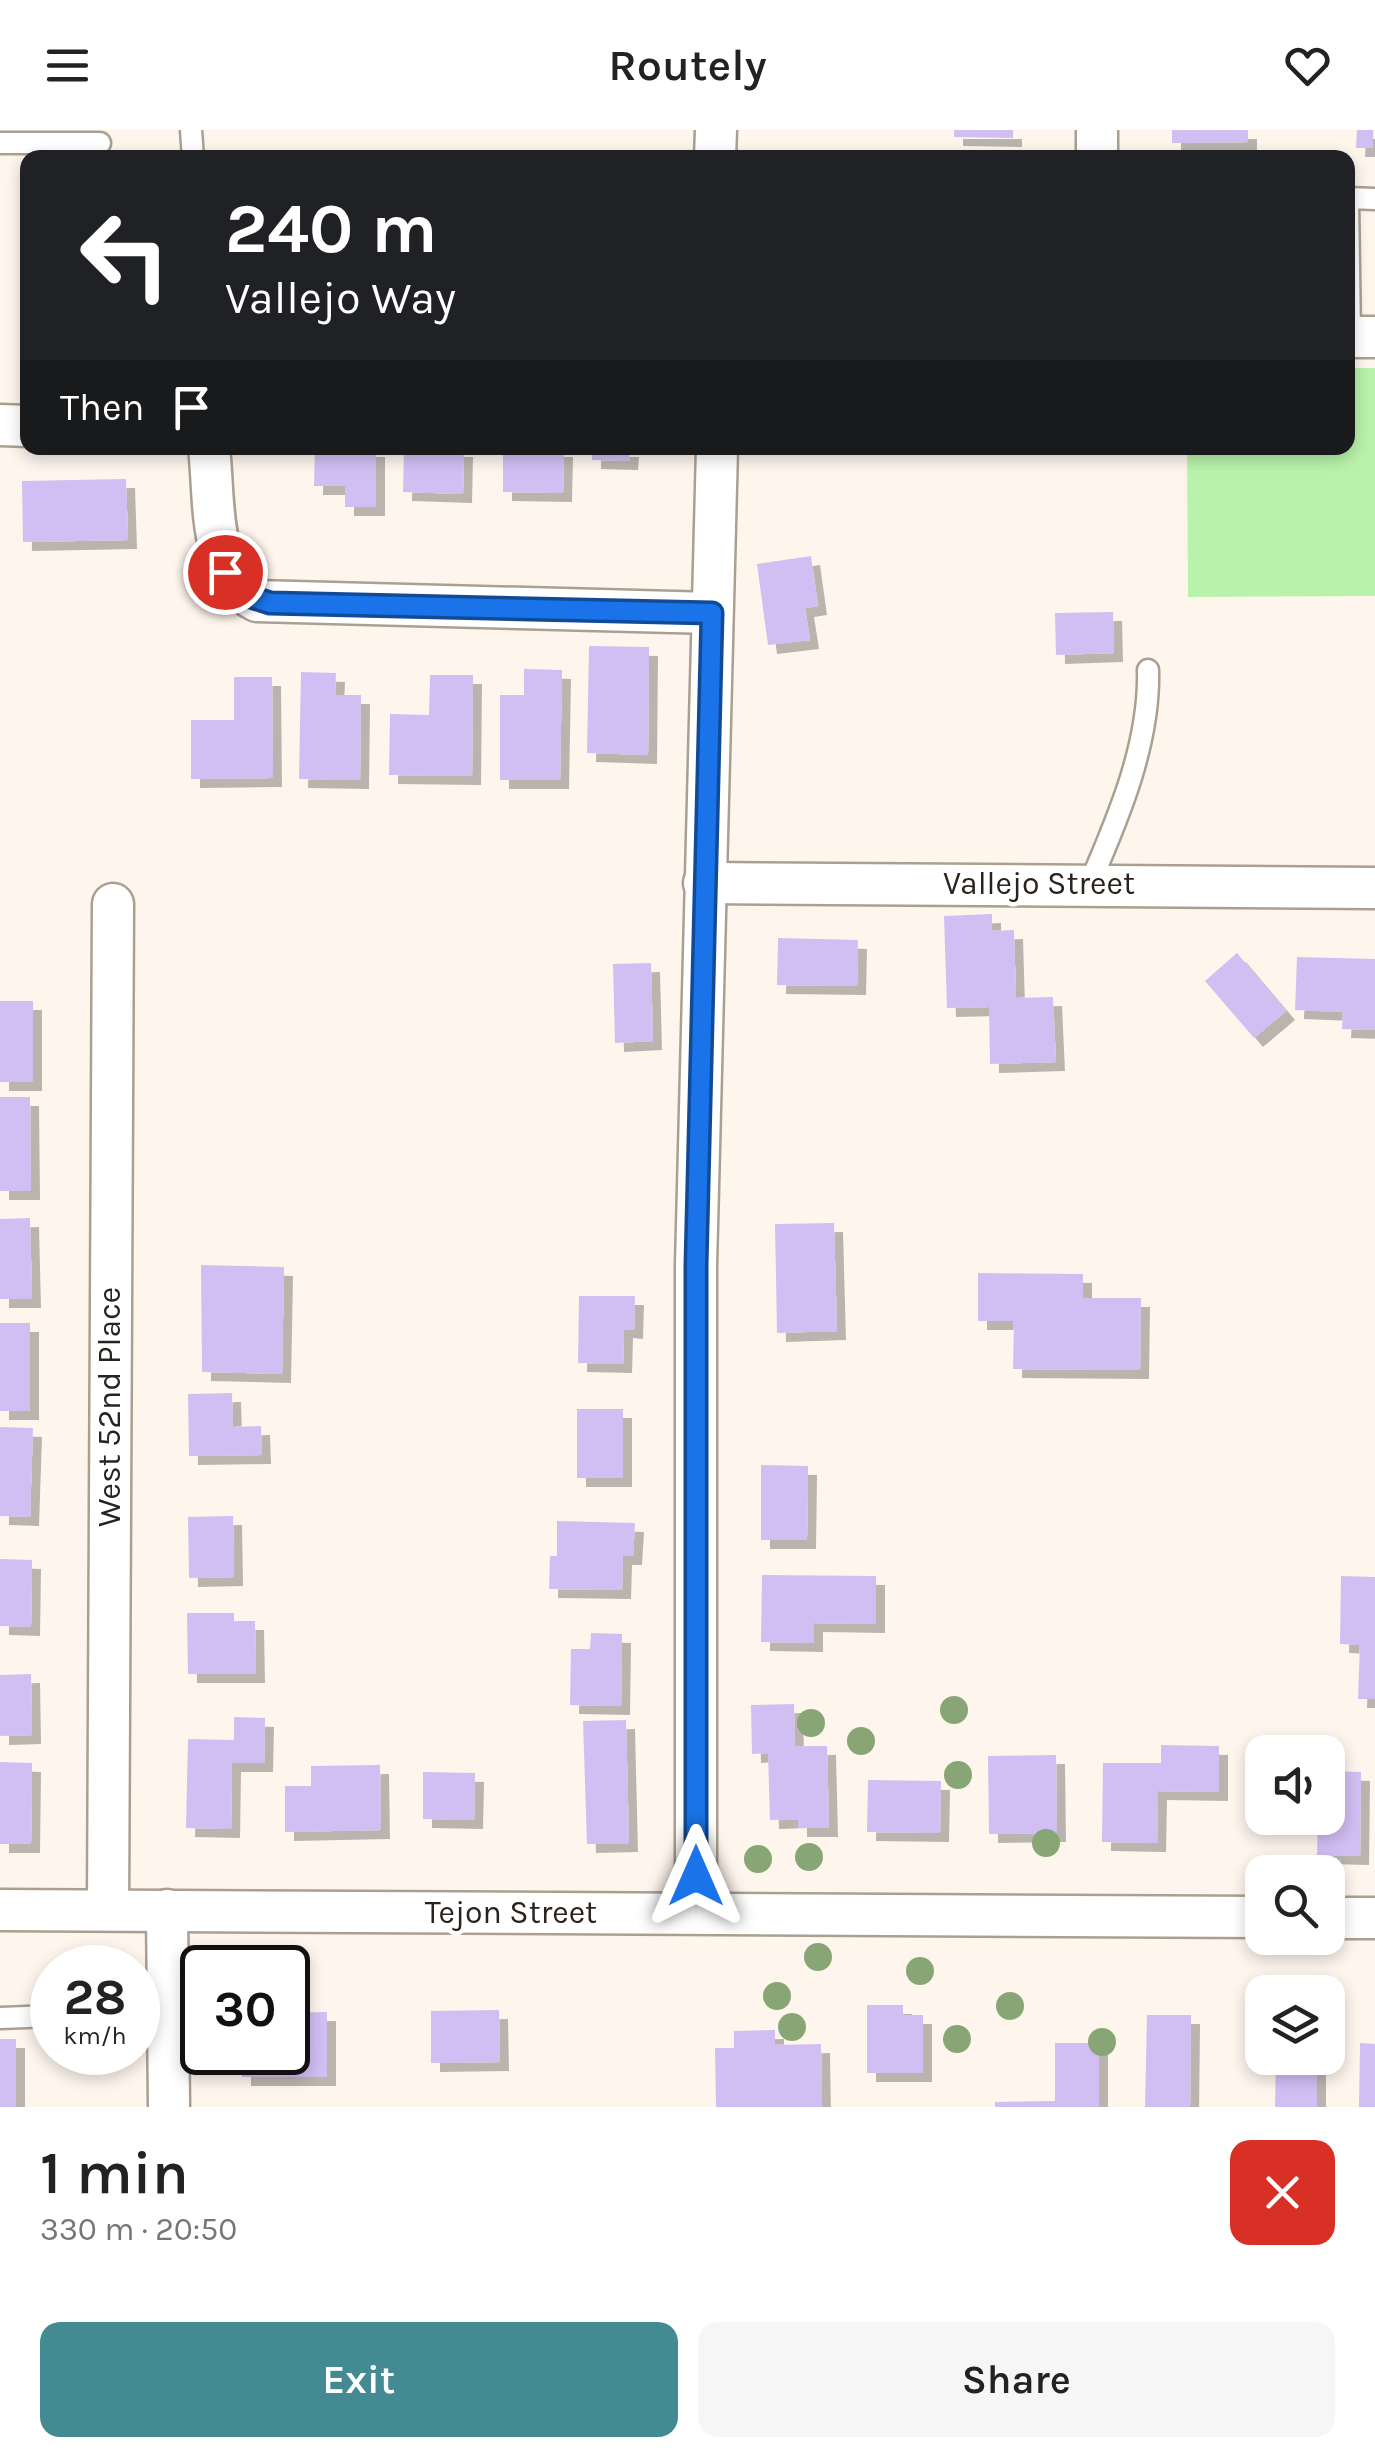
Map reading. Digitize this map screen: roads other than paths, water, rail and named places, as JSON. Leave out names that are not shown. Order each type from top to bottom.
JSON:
[{"type":"street","points":[[210,455],[225,572],[238,590],[257,601],[712,613]]},
{"type":"street","points":[[696,1914],[694,1534],[704,882],[717,455]]},
{"type":"street","name":"Vallejo Street","points":[[704,882],[1375,888]]},
{"type":"street","name":"West 52nd Place","points":[[108,1909],[113,904]]},
{"type":"street","name":"Tejon Street","points":[[0,1910],[1245,1918]]},
{"type":"street","points":[[167,1910],[169,2107]]},
{"type":"street","points":[[1345,1918],[1375,1918]]},
{"type":"lane","points":[[0,144],[100,144]]},
{"type":"lane","points":[[1355,306],[1357,337]]},
{"type":"lane","points":[[1090,883],[1132,771],[1149,698],[1148,670]]},
{"type":"lane","points":[[0,2018],[30,2017]]}]
